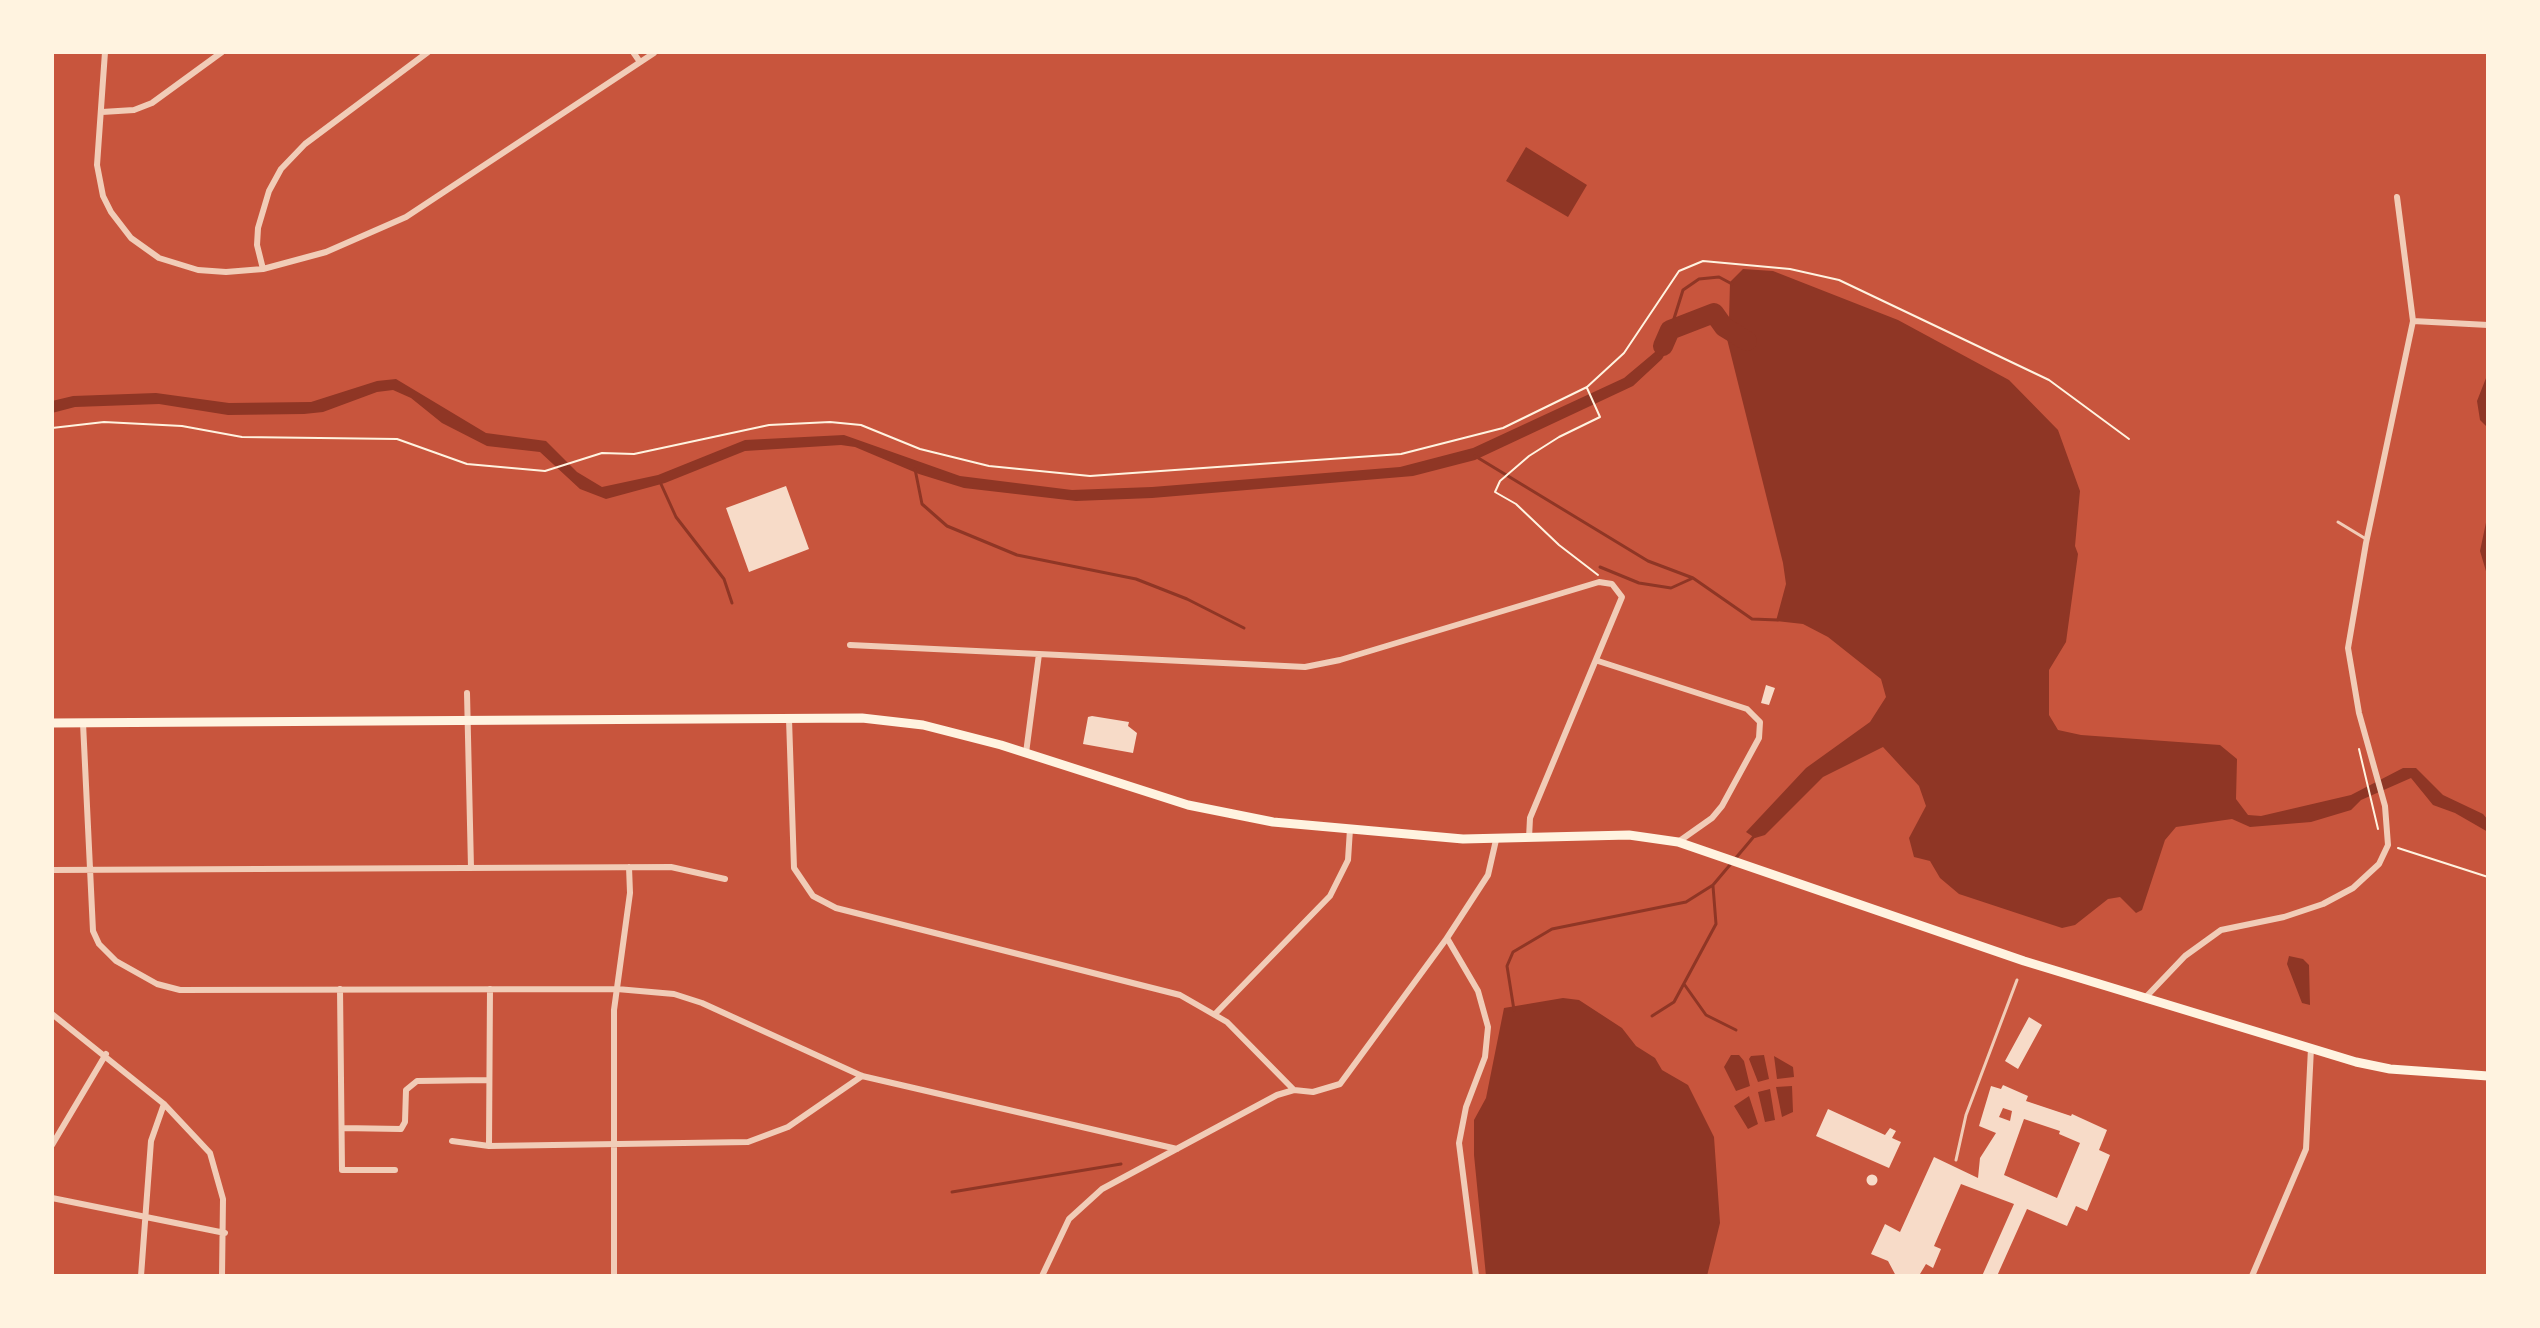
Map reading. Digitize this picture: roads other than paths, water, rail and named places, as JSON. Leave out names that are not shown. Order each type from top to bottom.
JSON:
[{"type":"main road","points":[[52,723],[862,718],[923,725],[1225,814],[1273,822],[1496,840],[1629,835],[1678,842],[2022,965],[2375,1066],[2488,1076]]},
{"type":"street","points":[[105,52],[97,152],[100,185],[111,212],[131,238],[159,258],[198,270],[263,269],[340,247],[406,217],[654,53]]},
{"type":"street","points":[[102,112],[134,110],[152,103],[222,52]]},
{"type":"street","points":[[263,269],[257,245],[258,228],[269,191],[281,169],[305,144],[428,52]]},
{"type":"street","points":[[633,52],[640,62]]},
{"type":"street","points":[[2145,998],[2185,956],[2221,930],[2284,917],[2323,904],[2353,888],[2379,864],[2388,845],[2385,806],[2359,713],[2348,648],[2367,539],[2413,321],[2397,197]]},
{"type":"street","points":[[2413,321],[2488,325]]},
{"type":"street","points":[[850,645],[1305,667],[1340,660],[1598,579],[1612,584],[1622,597],[1598,661],[1530,818],[1529,838]]},
{"type":"street","points":[[1026,753],[1039,654]]},
{"type":"street","points":[[1598,661],[1747,709],[1760,722],[1759,738],[1722,806],[1712,818],[1678,842]]},
{"type":"street","points":[[467,693],[471,868]]},
{"type":"street","points":[[789,719],[794,868],[813,896],[836,908],[1169,991],[1216,1013],[1294,1090]]},
{"type":"street","points":[[83,723],[91,869],[90,920],[96,939],[105,951],[142,978],[180,990],[617,989],[693,999],[862,1076],[1177,1149]]},
{"type":"street","points":[[1216,1013],[1330,896],[1348,860],[1350,829]]},
{"type":"street","points":[[1042,1276],[1069,1219],[1091,1197],[1277,1095],[1294,1090],[1313,1092],[1340,1084],[1447,938],[1488,875],[1496,840]]},
{"type":"street","points":[[614,1276],[614,1010],[630,893],[629,867]]},
{"type":"street","points":[[52,870],[671,867],[725,879]]},
{"type":"street","points":[[1447,938],[1478,991],[1488,1027],[1485,1057],[1466,1107],[1459,1143],[1476,1276]]},
{"type":"street","points":[[340,989],[342,1170],[395,1170]]},
{"type":"street","points":[[489,1146],[490,989]]},
{"type":"street","points":[[52,1014],[106,1054],[164,1104],[210,1153],[223,1199],[225,1233],[222,1276]]},
{"type":"street","points":[[2252,1276],[2306,1149],[2311,1048]]},
{"type":"street","points":[[52,1140],[106,1054]]},
{"type":"street","points":[[452,1141],[489,1146],[722,1145],[767,1138],[862,1076]]},
{"type":"street","points":[[342,1128],[401,1129],[405,1122],[406,1090],[417,1081],[489,1080]]},
{"type":"street","points":[[141,1276],[151,1141],[164,1104]]},
{"type":"street","points":[[52,1198],[225,1233]]},
{"type":"lane","points":[[2338,522],[2367,539]]},
{"type":"lane","points":[[1956,1160],[1966,1115],[2017,980]]},
{"type":"waterway","points":[[1672,325],[1683,290],[1699,279],[1719,277],[1732,284]]},
{"type":"waterway","points":[[1663,346],[1670,330],[1714,313],[1724,327],[1747,341]]},
{"type":"waterway","points":[[1475,456],[1648,561],[1693,578],[1752,619],[1778,620]]},
{"type":"waterway","points":[[915,469],[922,504],[947,526],[1017,555],[1136,579],[1187,599],[1244,628]]},
{"type":"waterway","points":[[661,484],[676,517],[724,579],[732,603]]},
{"type":"waterway","points":[[1600,567],[1639,583],[1671,588],[1693,578]]},
{"type":"waterway","points":[[1514,1010],[1507,966],[1513,952],[1552,929],[1686,902],[1713,885],[1756,834]]},
{"type":"waterway","points":[[1652,1016],[1674,1002],[1716,924],[1713,886]]},
{"type":"waterway","points":[[1684,984],[1706,1015],[1736,1030]]},
{"type":"waterway","points":[[952,1192],[1121,1164]]}]
